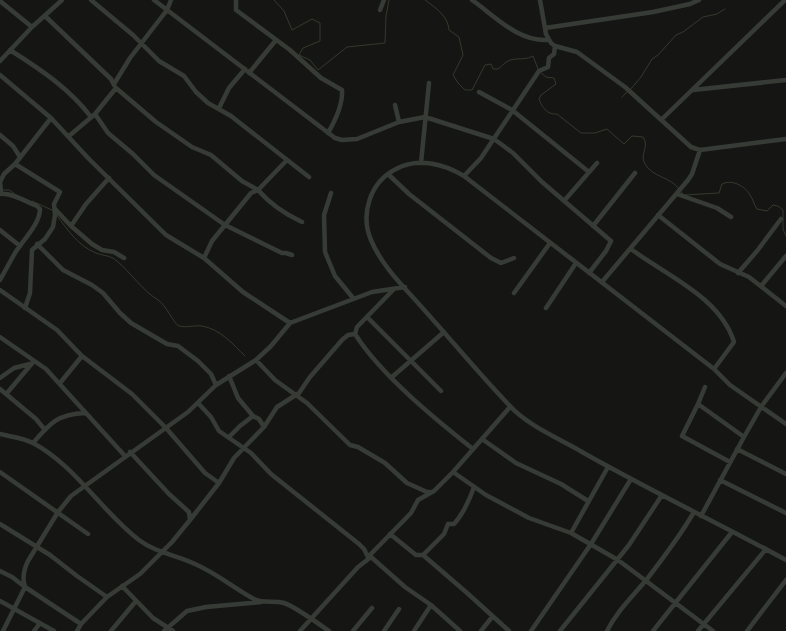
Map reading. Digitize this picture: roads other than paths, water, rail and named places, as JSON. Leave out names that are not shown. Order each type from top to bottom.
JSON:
[{"type":"street","points":[[0,61],[32,27],[62,0]]},
{"type":"street","points":[[91,0],[159,60],[184,76],[203,99],[219,108],[309,177]]},
{"type":"street","points":[[154,0],[249,73],[289,101],[335,138],[357,139],[399,122],[425,117],[494,139],[513,153],[564,201],[610,239],[611,244],[589,273]]},
{"type":"street","points":[[69,136],[93,115],[115,86],[142,43],[167,10],[171,0]]},
{"type":"street","points":[[236,0],[236,10],[299,57],[304,64],[321,78],[342,90],[335,120],[328,133]]},
{"type":"street","points":[[380,10],[384,0]]},
{"type":"street","points":[[474,0],[504,25],[533,39],[548,40]]},
{"type":"street","points":[[540,0],[548,40],[555,46],[577,52],[629,90],[691,148],[700,150],[786,139]]},
{"type":"street","points":[[545,28],[653,12],[685,2],[699,0]]},
{"type":"street","points":[[661,120],[785,0]]},
{"type":"street","points":[[0,1],[32,27]]},
{"type":"street","points":[[45,16],[115,86],[156,122],[192,147],[211,155],[242,181],[258,190],[268,201],[291,217],[302,222]]},
{"type":"street","points":[[249,73],[276,40]]},
{"type":"street","points":[[464,176],[481,158],[539,71],[548,67],[549,58],[554,54],[555,46]]},
{"type":"street","points":[[10,50],[66,90],[93,115],[108,133],[154,175],[225,225],[282,253],[286,252],[292,255]]},
{"type":"street","points":[[219,108],[229,88],[245,69]]},
{"type":"street","points":[[0,74],[51,118],[166,235],[204,258],[243,292],[290,323]]},
{"type":"street","points":[[692,90],[786,80]]},
{"type":"street","points":[[421,163],[428,83]]},
{"type":"street","points":[[479,92],[512,110],[589,172]]},
{"type":"street","points":[[395,105],[399,122]]},
{"type":"street","points":[[0,280],[1,274],[37,221],[40,209],[12,195],[0,194],[2,178],[51,118]]},
{"type":"street","points":[[0,134],[13,146],[20,158]]},
{"type":"street","points":[[602,282],[685,185],[692,174],[700,150]]},
{"type":"street","points":[[204,258],[212,241],[251,193],[258,190],[287,160]]},
{"type":"street","points":[[786,424],[730,385],[714,369],[464,176],[446,166],[421,163],[395,169],[376,186],[369,199],[367,208],[367,227],[376,251],[510,407],[539,428],[608,467],[786,560]]},
{"type":"street","points":[[15,164],[59,191],[60,194],[54,204],[53,227],[31,253],[30,293],[24,308]]},
{"type":"street","points":[[564,201],[597,164]]},
{"type":"street","points":[[593,226],[635,173]]},
{"type":"street","points":[[388,174],[409,194],[492,258],[501,263],[514,258]]},
{"type":"street","points":[[71,226],[86,204],[109,178]]},
{"type":"street","points":[[331,193],[324,215],[325,252],[335,276],[354,298]]},
{"type":"street","points":[[677,193],[717,208],[731,217]]},
{"type":"street","points":[[55,209],[92,244],[124,258]]},
{"type":"street","points":[[658,215],[720,264],[749,277],[786,306]]},
{"type":"street","points":[[738,273],[781,218]]},
{"type":"street","points":[[0,230],[20,246]]},
{"type":"street","points":[[514,293],[550,243]]},
{"type":"street","points":[[37,244],[63,270],[103,293],[120,314],[131,323],[167,344],[178,346],[190,355],[205,367],[216,385]]},
{"type":"street","points":[[631,249],[695,292],[722,317],[734,342],[714,369]]},
{"type":"street","points":[[761,286],[786,256]]},
{"type":"street","points":[[546,308],[576,263]]},
{"type":"street","points":[[3,631],[25,587],[24,569],[58,512],[71,496],[188,412],[216,385],[256,360],[272,346],[290,323],[372,292],[405,287]]},
{"type":"street","points":[[355,334],[357,328],[395,288]]},
{"type":"street","points":[[0,290],[57,330],[82,356],[132,394],[166,428],[205,473],[219,483]]},
{"type":"street","points":[[367,317],[441,391]]},
{"type":"street","points":[[392,377],[444,332]]},
{"type":"street","points":[[355,334],[377,362],[409,394],[472,449]]},
{"type":"street","points":[[76,631],[107,597],[140,574],[172,542],[219,483],[231,462],[264,427],[277,407],[289,398],[296,396],[342,340],[348,335],[355,334]]},
{"type":"street","points":[[0,337],[60,384],[125,456]]},
{"type":"street","points":[[60,384],[82,356]]},
{"type":"street","points":[[256,360],[275,380],[308,403],[350,445],[364,450],[386,463],[407,483],[427,492],[434,491]]},
{"type":"street","points":[[0,378],[14,368],[32,362]]},
{"type":"street","points":[[7,393],[19,381],[32,362]]},
{"type":"street","points":[[700,516],[761,407],[786,373]]},
{"type":"street","points":[[230,376],[238,398],[253,416],[259,418],[264,427]]},
{"type":"street","points":[[705,387],[682,436],[730,462]]},
{"type":"street","points":[[0,389],[36,419],[45,430]]},
{"type":"street","points":[[198,403],[211,416],[217,428],[244,448],[271,474],[359,544],[364,549],[368,558]]},
{"type":"street","points":[[698,404],[744,437]]},
{"type":"street","points":[[300,631],[411,513],[418,500],[434,491],[453,472],[510,407]]},
{"type":"street","points":[[33,443],[62,416],[70,413],[86,413]]},
{"type":"street","points":[[229,437],[253,416]]},
{"type":"street","points":[[0,434],[33,443],[69,470],[134,536],[160,552],[208,570],[262,602]]},
{"type":"street","points":[[482,439],[516,463],[561,484],[588,501]]},
{"type":"street","points":[[737,449],[786,474]]},
{"type":"street","points":[[130,452],[169,494],[189,512],[190,520]]},
{"type":"street","points":[[571,534],[608,467]]},
{"type":"street","points":[[0,472],[88,534]]},
{"type":"street","points":[[453,472],[474,487],[529,518],[571,534],[618,560],[712,631]]},
{"type":"street","points":[[531,631],[591,544],[630,478]]},
{"type":"street","points":[[720,480],[786,514]]},
{"type":"street","points":[[422,555],[444,534],[448,524],[454,524],[459,519],[468,504],[474,487]]},
{"type":"street","points":[[560,631],[618,560],[662,495]]},
{"type":"street","points":[[607,631],[614,618],[683,531],[694,512]]},
{"type":"street","points":[[0,524],[37,547],[107,597]]},
{"type":"street","points":[[652,631],[732,532]]},
{"type":"street","points":[[390,534],[416,555],[422,555],[508,631]]},
{"type":"street","points":[[698,631],[766,549]]},
{"type":"street","points":[[368,558],[372,558],[460,631]]},
{"type":"street","points":[[0,571],[12,577],[81,624]]},
{"type":"street","points":[[747,631],[786,580]]},
{"type":"street","points":[[122,586],[153,618],[166,629],[173,631]]},
{"type":"street","points":[[0,601],[54,631]]},
{"type":"street","points":[[111,631],[136,601]]},
{"type":"street","points":[[166,629],[186,611],[206,607],[262,602],[284,603],[329,631]]},
{"type":"street","points":[[414,631],[431,605]]},
{"type":"street","points":[[353,631],[372,608]]},
{"type":"street","points":[[384,631],[398,609]]},
{"type":"street","points":[[481,631],[492,617]]},
{"type":"street","points":[[34,631],[40,623]]},
{"type":"waterway","points":[[274,0],[284,11],[292,30],[312,19],[320,23],[320,41],[303,48],[299,55],[310,60],[318,70],[347,47],[385,43],[386,16],[389,0]]},
{"type":"waterway","points":[[425,0],[441,13],[449,30],[459,37],[463,55],[453,75],[465,90],[472,90],[485,65],[491,64],[493,69],[498,69],[511,60],[533,56],[538,69]]},
{"type":"waterway","points":[[630,90],[652,59],[676,35],[703,17],[717,14],[725,9]]},
{"type":"waterway","points":[[540,72],[546,77],[554,78],[556,84],[541,95],[539,99],[545,110],[557,114],[581,133],[595,133],[607,129],[624,144],[632,136],[643,137],[645,141],[643,157],[645,164],[652,172],[676,185],[679,189]]},
{"type":"waterway","points":[[622,97],[627,92]]},
{"type":"waterway","points":[[681,192],[684,195],[719,193],[722,184],[730,182],[738,184],[748,192],[757,209],[767,211],[773,205],[783,210],[783,229],[786,236]]},
{"type":"waterway","points":[[3,190],[9,190],[15,194]]},
{"type":"waterway","points":[[32,201],[54,211]]},
{"type":"waterway","points":[[56,214],[73,237],[84,246],[117,261],[161,302],[177,325],[185,327],[202,326],[215,330],[245,356]]}]
